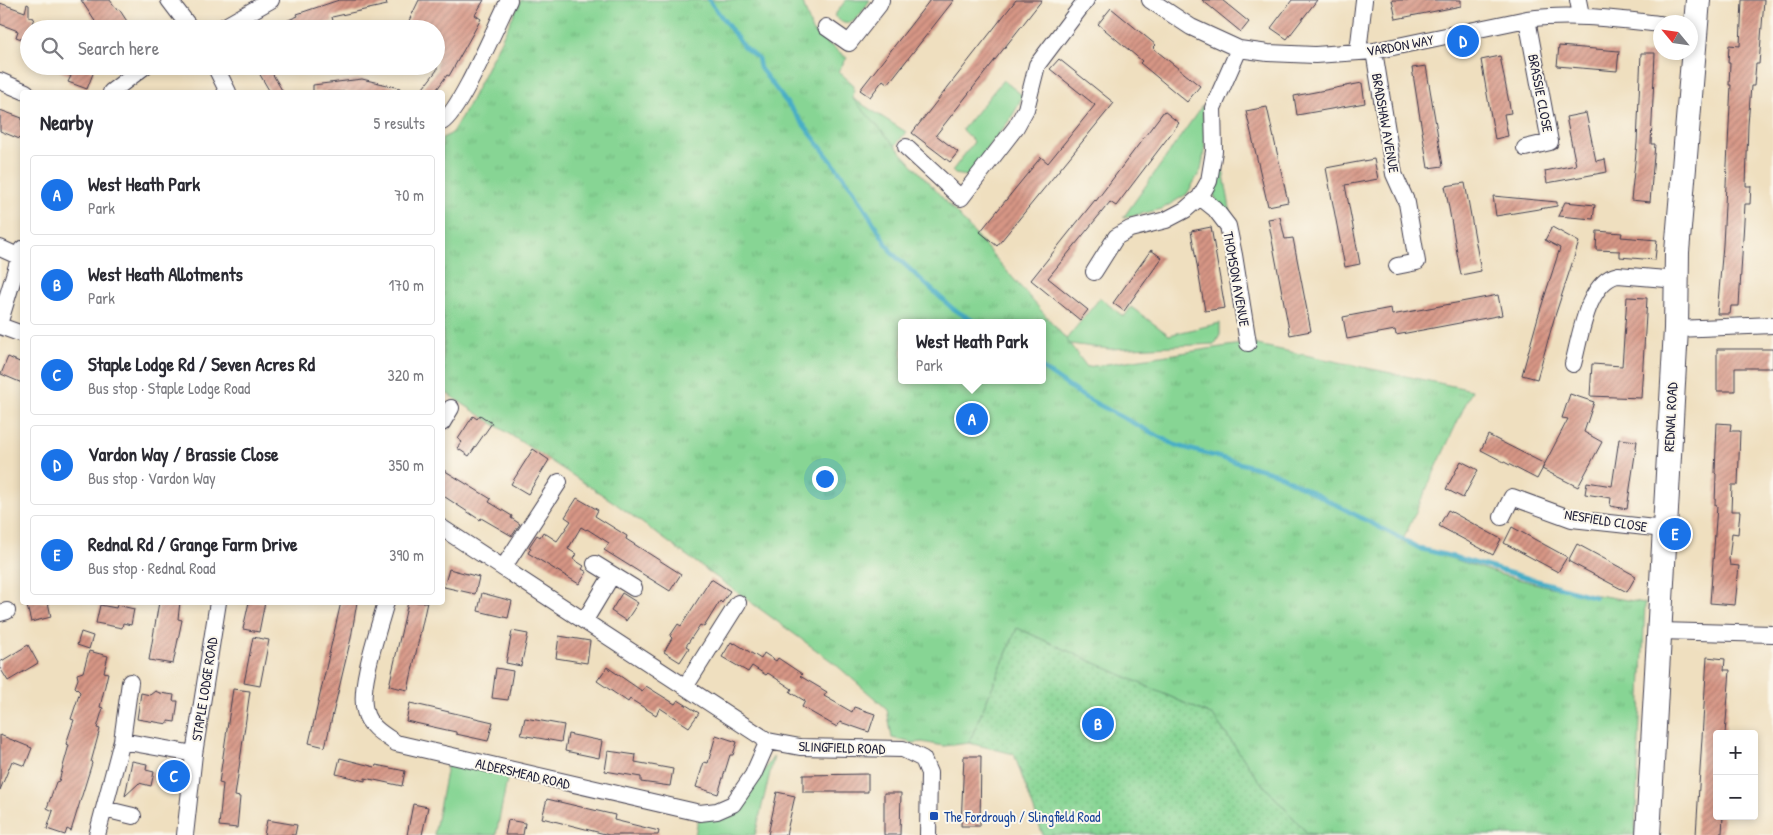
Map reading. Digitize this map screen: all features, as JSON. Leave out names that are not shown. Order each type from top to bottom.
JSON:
[{"type":"street","points":[[169,0],[184,20]]},
{"type":"street","points":[[236,20],[271,0]]},
{"type":"street","points":[[445,120],[467,86],[509,0]]},
{"type":"street","points":[[826,27],[849,43],[881,0]]},
{"type":"street","points":[[906,147],[961,198],[1016,127],[1026,109],[1037,64],[1086,0]]},
{"type":"street","name":"VARDON WAY","points":[[1150,0],[1191,27],[1240,49],[1268,53],[1315,55],[1366,52],[1580,8],[1653,23]]},
{"type":"street","points":[[1364,0],[1366,52]]},
{"type":"street","name":"REDNAL ROAD","points":[[1695,15],[1698,0]]},
{"type":"street","name":"BRASSIE CLOSE","points":[[1526,148],[1550,142],[1527,19]]},
{"type":"street","points":[[1094,272],[1116,237],[1130,228],[1166,220],[1185,210],[1200,197],[1209,181],[1214,151],[1214,108],[1240,49]]},
{"type":"street","name":"BRADSHAW AVENUE","points":[[1366,52],[1394,174],[1407,203],[1417,262],[1397,266]]},
{"type":"street","name":"REDNAL ROAD","points":[[1648,835],[1676,329],[1677,252],[1691,60]]},
{"type":"street","points":[[114,90],[133,75]]},
{"type":"street","points":[[220,75],[227,90]]},
{"type":"street","points":[[0,81],[21,90]]},
{"type":"street","name":"THOMSON AVENUE","points":[[1200,197],[1215,209],[1228,226],[1248,343]]},
{"type":"street","points":[[0,248],[20,253]]},
{"type":"street","points":[[0,321],[20,256]]},
{"type":"street","points":[[1573,364],[1587,309],[1597,289],[1610,277],[1678,280]]},
{"type":"street","points":[[1676,329],[1773,325]]},
{"type":"street","points":[[0,326],[20,333]]},
{"type":"street","points":[[445,418],[451,408]]},
{"type":"street","points":[[503,568],[560,482]]},
{"type":"street","name":"NESFIELD CLOSE","points":[[1502,517],[1512,497],[1572,519],[1664,529]]},
{"type":"street","name":"SLINGFIELD ROAD","points":[[445,530],[768,741],[800,747],[903,749],[923,759],[929,773],[928,835]]},
{"type":"street","points":[[595,564],[634,588]]},
{"type":"street","points":[[585,620],[612,575]]},
{"type":"street","points":[[685,687],[738,602]]},
{"type":"street","name":"STAPLE LODGE ROAD","points":[[185,835],[194,754],[218,605]]},
{"type":"street","name":"ALDERSMEAD ROAD","points":[[385,605],[365,678],[365,712],[377,730],[396,743],[700,813],[717,811],[733,804],[753,775],[768,741]]},
{"type":"street","points":[[1659,631],[1773,634]]},
{"type":"street","points":[[97,835],[122,741],[130,682]]},
{"type":"street","points":[[122,741],[194,754]]},
{"type":"street","points":[[104,809],[133,816]]},
{"type":"green space","points":[[521,0],[802,0],[812,31],[847,58],[838,71],[854,85],[853,99],[959,216],[1066,339],[1087,367],[1248,343],[1472,390],[1402,542],[1502,575],[1550,587],[1645,603],[1635,835],[1320,835],[1307,833],[1258,779],[1213,716],[1017,628],[969,743],[944,746],[922,742],[913,743],[892,738],[887,709],[834,663],[612,501],[445,392],[445,137],[451,134],[469,104]]},
{"type":"green space","points":[[846,0],[870,0],[859,16],[848,23],[834,16]]},
{"type":"green space","points":[[1003,80],[1022,95],[1016,109],[974,169],[966,176],[955,174],[952,171],[974,142],[962,130]]},
{"type":"green space","points":[[849,96],[906,132],[895,146]]},
{"type":"green space","points":[[1202,106],[1205,147],[1201,170],[1187,194],[1162,209],[1123,218]]},
{"type":"green space","points":[[1221,158],[1231,214],[1222,209],[1214,194],[1213,177]]},
{"type":"green space","points":[[1100,298],[1124,317],[1131,307],[1169,335],[1220,323],[1220,335],[1215,344],[1109,349],[1063,343]]},
{"type":"green space","points":[[1017,628],[1213,716],[1258,779],[1307,833],[1320,835],[1043,835],[1014,754],[969,743]]},
{"type":"green space","points":[[774,756],[755,835],[695,835],[698,821],[722,815],[748,794]]},
{"type":"green space","points":[[448,761],[508,775],[496,835],[434,835]]},
{"type":"building","points":[[81,0],[110,0],[126,20],[94,20]]},
{"type":"building","points":[[339,0],[386,0],[387,5],[332,17],[333,20],[288,20],[298,16],[297,14]]},
{"type":"building","points":[[419,0],[484,0],[475,15],[481,19],[449,76],[447,75],[436,90],[422,90],[433,75],[445,75],[445,20],[409,20]]},
{"type":"building","points":[[930,0],[954,0],[888,84],[883,80],[870,97],[860,90]]},
{"type":"building","points":[[1016,0],[1042,0],[936,135],[958,152],[950,162],[912,133]]},
{"type":"building","points":[[1202,0],[1222,0],[1249,22],[1241,32]]},
{"type":"building","points":[[1292,0],[1317,0],[1287,39],[1271,28]]},
{"type":"building","points":[[1392,0],[1461,0],[1461,6],[1396,19]]},
{"type":"building","points":[[1742,0],[1764,0],[1759,64],[1756,64],[1754,86],[1751,86],[1748,125],[1746,186],[1751,186],[1750,204],[1745,204],[1739,306],[1731,306],[1730,314],[1717,314],[1723,245],[1731,85],[1729,85],[1729,45],[1740,46]]},
{"type":"building","points":[[0,3],[25,12],[27,4],[29,5],[29,17],[34,18],[33,20],[20,20],[20,39],[16,37],[18,31],[0,24]]},
{"type":"building","points":[[1111,8],[1156,45],[1153,48],[1200,86],[1187,102],[1140,63],[1142,61],[1098,24]]},
{"type":"building","points":[[1559,46],[1619,51],[1617,71],[1557,66]]},
{"type":"building","points":[[1641,53],[1653,53],[1653,60],[1655,60],[1651,144],[1655,144],[1650,202],[1631,200],[1637,143]]},
{"type":"building","points":[[1500,56],[1511,113],[1504,114],[1508,136],[1495,139],[1481,60]]},
{"type":"building","points":[[1059,59],[1114,103],[997,246],[980,232],[1041,157],[1048,163],[1095,105],[1050,69]]},
{"type":"building","points":[[1426,66],[1443,166],[1428,168],[1412,68]]},
{"type":"building","points":[[69,75],[92,75],[87,89],[68,82],[71,76]]},
{"type":"building","points":[[260,75],[273,75],[282,90],[269,90]]},
{"type":"building","points":[[362,79],[400,88],[400,90],[313,90],[313,85]]},
{"type":"building","points":[[1362,83],[1365,103],[1297,115],[1294,96]]},
{"type":"building","points":[[1267,107],[1288,202],[1268,206],[1246,111]]},
{"type":"building","points":[[0,110],[20,117],[20,139],[0,131]]},
{"type":"building","points":[[1164,111],[1179,123],[1116,206],[1110,202],[1048,278],[1088,310],[1080,320],[1031,280],[1096,201]]},
{"type":"building","points":[[1586,113],[1596,161],[1605,159],[1607,172],[1547,183],[1545,171],[1576,165],[1566,117]]},
{"type":"building","points":[[1374,159],[1378,179],[1345,185],[1360,264],[1345,267],[1326,168]]},
{"type":"building","points":[[1465,183],[1481,271],[1461,275],[1445,186]]},
{"type":"building","points":[[1493,196],[1557,202],[1557,206],[1496,216]]},
{"type":"building","points":[[1565,202],[1595,205],[1593,219],[1558,216]]},
{"type":"building","points":[[1280,217],[1285,239],[1293,238],[1311,331],[1290,335],[1268,219]]},
{"type":"building","points":[[1211,227],[1225,308],[1205,311],[1191,231]]},
{"type":"building","points":[[1552,227],[1579,242],[1537,379],[1522,375],[1560,248],[1545,240]]},
{"type":"building","points":[[1597,231],[1622,233],[1621,237],[1657,240],[1655,260],[1620,257],[1620,251],[1596,250]]},
{"type":"building","points":[[1151,250],[1162,258],[1124,311],[1113,303]]},
{"type":"building","points":[[1498,295],[1502,315],[1396,335],[1395,330],[1347,339],[1343,317],[1391,308],[1392,315]]},
{"type":"building","points":[[1627,297],[1647,298],[1641,398],[1590,396],[1592,364],[1622,366]]},
{"type":"building","points":[[1717,349],[1773,349],[1773,368],[1735,368],[1735,391],[1717,391]]},
{"type":"building","points":[[8,357],[20,362],[20,382],[1,374]]},
{"type":"building","points":[[1570,394],[1594,402],[1584,432],[1602,442],[1578,487],[1542,469],[1568,419],[1562,418]]},
{"type":"building","points":[[480,415],[492,423],[469,456],[457,448],[462,442],[458,439],[473,416],[477,419]]},
{"type":"building","points":[[1717,423],[1731,424],[1730,431],[1740,431],[1738,485],[1732,485],[1731,511],[1740,511],[1738,534],[1732,533],[1729,559],[1730,565],[1739,566],[1735,605],[1710,603],[1717,506],[1715,505],[1715,473]]},
{"type":"building","points":[[1488,435],[1545,464],[1537,479],[1481,450]]},
{"type":"building","points":[[1619,439],[1637,441],[1627,509],[1610,506],[1611,498],[1585,494],[1587,482],[1612,486]]},
{"type":"building","points":[[533,449],[549,460],[528,494],[511,484]]},
{"type":"building","points":[[1461,461],[1478,470],[1463,498],[1446,489]]},
{"type":"building","points":[[445,471],[491,499],[489,502],[512,516],[511,518],[520,524],[512,536],[481,518],[480,520],[445,497]]},
{"type":"building","points":[[577,498],[598,510],[595,516],[627,536],[626,539],[681,574],[670,591],[604,550],[609,543],[581,527],[568,549],[576,554],[573,559],[584,566],[582,569],[587,572],[579,584],[528,553],[531,548],[529,547],[537,535],[540,537],[543,532],[557,541],[571,521],[565,517]]},
{"type":"building","points":[[1448,510],[1501,539],[1493,555],[1439,526]]},
{"type":"building","points":[[1512,527],[1567,557],[1558,572],[1504,543]]},
{"type":"building","points":[[1577,544],[1636,576],[1627,592],[1568,561]]},
{"type":"building","points":[[449,569],[479,577],[475,594],[445,587]]},
{"type":"building","points":[[711,579],[730,591],[722,603],[720,601],[704,627],[700,625],[686,646],[689,648],[680,662],[664,652],[672,638],[670,636],[678,624],[681,626]]},
{"type":"building","points":[[482,593],[512,601],[508,618],[478,611]]},
{"type":"building","points":[[622,593],[638,603],[626,621],[611,611]]},
{"type":"building","points":[[27,605],[49,605],[51,617],[31,622]]},
{"type":"building","points":[[100,605],[116,608],[117,605],[134,609],[131,625],[123,623],[122,628],[96,623]]},
{"type":"building","points":[[158,605],[180,605],[178,619],[182,620],[173,664],[149,660]]},
{"type":"building","points":[[248,605],[264,605],[259,632],[243,629]]},
{"type":"building","points":[[340,605],[356,605],[351,638],[325,747],[309,743]]},
{"type":"building","points":[[407,605],[426,605],[408,690],[389,686]]},
{"type":"building","points":[[512,631],[528,634],[521,666],[506,663]]},
{"type":"building","points":[[81,632],[93,636],[89,649],[77,645]]},
{"type":"building","points":[[559,636],[590,641],[587,663],[556,658]]},
{"type":"building","points":[[253,637],[269,640],[260,686],[244,683]]},
{"type":"building","points":[[731,642],[761,659],[764,653],[776,661],[778,658],[802,674],[800,676],[827,692],[824,696],[852,712],[854,707],[875,714],[869,732],[840,722],[837,727],[802,707],[805,701],[790,692],[792,689],[768,673],[766,675],[752,666],[748,672],[722,657]]},
{"type":"building","points":[[28,645],[38,663],[8,681],[0,668],[0,662]]},
{"type":"building","points":[[89,651],[108,656],[104,672],[108,673],[100,707],[103,708],[97,728],[100,729],[92,763],[71,831],[67,829],[65,835],[47,829],[53,811],[47,808],[56,782],[59,781],[69,745],[66,744],[74,720],[71,719],[80,692],[75,687],[78,679],[77,674],[83,672]]},
{"type":"building","points":[[1707,657],[1725,659],[1724,670],[1730,670],[1725,730],[1713,730],[1713,820],[1723,820],[1722,833],[1720,835],[1696,835]]},
{"type":"building","points":[[607,667],[642,691],[646,686],[675,704],[678,700],[699,713],[689,727],[660,708],[656,715],[630,699],[628,702],[597,681]]},
{"type":"building","points":[[496,668],[513,671],[508,700],[492,698]]},
{"type":"building","points":[[233,689],[250,691],[235,796],[240,797],[237,828],[219,826],[223,784],[219,783]]},
{"type":"building","points":[[155,691],[174,695],[173,701],[178,701],[175,722],[168,721],[168,724],[137,719],[141,693],[150,695]]},
{"type":"building","points":[[410,703],[493,722],[488,741],[406,721]]},
{"type":"building","points":[[525,718],[564,725],[561,742],[521,735]]},
{"type":"building","points":[[568,734],[602,741],[599,758],[565,751]]},
{"type":"building","points":[[0,735],[32,748],[25,766],[12,761],[0,790]]},
{"type":"building","points":[[716,735],[737,742],[733,755],[730,755],[718,794],[696,787],[704,762],[708,763]]},
{"type":"building","points":[[608,751],[636,755],[635,762],[673,769],[670,786],[641,782],[641,777],[605,771]]},
{"type":"building","points":[[964,756],[981,756],[980,826],[961,826]]},
{"type":"building","points":[[340,758],[375,767],[376,765],[405,771],[402,786],[365,778],[365,781],[336,774]]},
{"type":"building","points":[[132,761],[147,764],[146,770],[154,772],[151,786],[139,783],[125,796]]},
{"type":"building","points":[[868,774],[868,792],[803,792],[803,775]]},
{"type":"building","points":[[777,792],[795,796],[786,835],[768,835]]},
{"type":"building","points":[[884,793],[901,793],[900,835],[884,835]]},
{"type":"building","points":[[547,799],[615,815],[614,820],[659,831],[658,835],[609,835],[542,818]]},
{"type":"building","points":[[413,804],[428,807],[422,835],[407,835]]},
{"type":"building","points":[[267,820],[297,825],[295,835],[264,835]]},
{"type":"building","points":[[508,820],[525,823],[523,835],[505,835]]},
{"type":"waterway","points":[[709,0],[744,47],[758,58],[760,68],[853,189],[892,253],[953,309],[970,319]]},
{"type":"waterway","points":[[1046,371],[1084,397],[1175,445],[1275,473],[1421,549],[1595,597]]},
{"type":"place","name":"Vardon Way / Brassie Close","points":[[1463,41]]},
{"type":"place","name":"West Heath Park","points":[[972,419]]},
{"type":"place","name":"Rednal Rd / Grange Farm Drive","points":[[1675,534]]},
{"type":"place","name":"West Heath Allotments","points":[[1098,724]]},
{"type":"place","name":"Staple Lodge Rd / Seven Acres Rd","points":[[174,776]]},
{"type":"place","name":"The Fordrough / Slingfield Road","points":[[934,816]]}]
